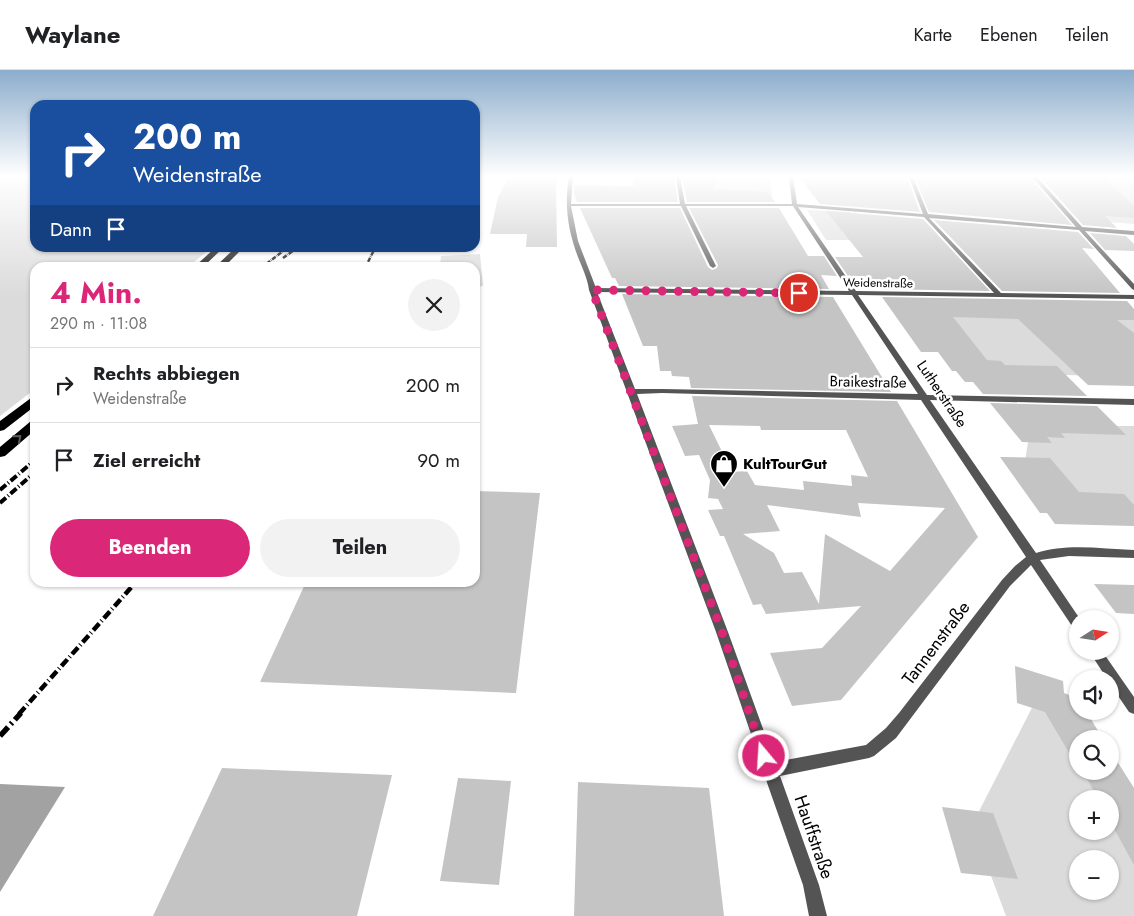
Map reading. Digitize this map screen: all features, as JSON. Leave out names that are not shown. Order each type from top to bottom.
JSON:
[{"type":"highway","points":[[204,262],[215,252]]},
{"type":"highway","points":[[224,262],[235,252]]},
{"type":"highway","points":[[0,427],[30,404]]},
{"type":"highway","points":[[0,453],[30,428]]},
{"type":"street","name":"Hauffstraße","points":[[570,216],[574,240],[592,290],[722,632],[769,771],[805,868],[818,916]]},
{"type":"street","points":[[689,216],[713,266]]},
{"type":"street","name":"Lutherstraße","points":[[803,216],[1069,611]]},
{"type":"street","points":[[925,216],[1000,296]]},
{"type":"street","points":[[940,216],[1134,233]]},
{"type":"street","points":[[1069,216],[1134,288]]},
{"type":"street","name":"Weidenstraße","points":[[592,290],[1134,297]]},
{"type":"street","name":"Braikestraße","points":[[630,392],[662,391],[1134,402]]},
{"type":"street","name":"Tannenstraße","points":[[769,771],[853,755],[869,751],[878,744],[904,718],[1006,583],[1018,569],[1033,558],[1058,552],[1134,554]]},
{"type":"street","points":[[1102,660],[1134,708]]},
{"type":"shaded area","points":[[0,216],[30,216],[30,252],[206,252],[194,262],[30,262],[30,393],[0,416]]},
{"type":"shaded area","points":[[811,216],[854,216],[858,222],[896,240],[826,240]]},
{"type":"shaded area","points":[[1092,216],[1134,216],[1134,224],[1096,221]]},
{"type":"shaded area","points":[[480,254],[483,286],[480,286],[480,262],[440,262],[441,256]]},
{"type":"shaded area","points":[[902,309],[1134,314],[1134,353],[1112,376],[970,373]]},
{"type":"shaded area","points":[[1134,426],[1134,510],[1062,513],[1024,468],[1030,429]]},
{"type":"shaded area","points":[[1040,692],[1069,731],[1069,780],[1105,780],[1112,790],[1069,790],[1069,840],[1119,840],[1119,801],[1134,823],[1134,916],[1006,916],[972,825]]},
{"type":"shaded area","points":[[0,784],[65,787],[0,892]]},
{"type":"building","points":[[494,216],[556,216],[557,247],[526,247],[527,234],[490,234]]},
{"type":"building","points":[[584,216],[684,216],[708,267],[712,270],[717,268],[718,265],[693,216],[784,216],[808,256],[824,256],[837,276],[821,275],[829,289],[619,286],[615,278],[612,278]]},
{"type":"building","points":[[830,216],[892,216],[923,219],[990,291],[876,289],[865,276],[848,276],[835,257],[863,257]]},
{"type":"building","points":[[978,216],[1065,216],[1072,225]]},
{"type":"building","points":[[1075,216],[1105,216],[1117,228],[1083,225]]},
{"type":"building","points":[[1112,216],[1134,216],[1134,218]]},
{"type":"building","points":[[934,220],[1078,232],[1094,249],[1082,248],[1120,293],[1002,291]]},
{"type":"building","points":[[1090,233],[1126,236],[1134,244],[1134,251],[1105,250]]},
{"type":"building","points":[[622,294],[833,297],[891,392],[691,388],[689,377],[672,376],[671,371],[660,371],[657,346],[643,346]]},
{"type":"building","points":[[882,297],[1127,301],[1134,309],[1134,320],[1117,320],[1134,333],[1134,386],[1088,385],[1018,319],[953,317],[987,360],[1001,361],[1005,365],[1057,366],[1087,396],[983,394],[973,382],[965,382],[956,371],[952,371],[938,352],[921,352]]},
{"type":"building","points":[[692,396],[897,401],[978,537],[841,700],[792,706],[770,653],[822,648],[861,606],[766,614],[761,604],[753,605],[724,536],[720,536],[708,510],[723,509],[718,499],[708,498],[710,480],[699,455],[685,456],[672,426],[698,424]],"holes":[[[709,425],[760,426],[761,430],[846,430],[868,477],[851,475],[852,486],[803,481],[804,490],[755,485],[747,471],[732,472]],[[858,503],[945,508],[890,571],[825,534],[819,604],[802,572],[784,573],[774,553],[743,534],[780,531],[767,505],[861,517]]]},
{"type":"building","points":[[990,403],[1097,406],[1126,435],[1061,433],[1065,438],[1047,437],[1052,443],[1022,442]]},
{"type":"building","points":[[1000,457],[1050,458],[1079,492],[1124,494],[1134,505],[1134,526],[1055,524],[1047,513],[1040,513]]},
{"type":"building","points":[[480,491],[540,493],[516,693],[260,682],[304,587],[480,587]]},
{"type":"building","points":[[1094,584],[1134,585],[1134,614],[1119,613],[1119,610],[1114,610]]},
{"type":"building","points":[[1015,666],[1063,681],[1064,693],[1069,695],[1069,720],[1091,720],[1098,730],[1069,730],[1069,753],[1045,712],[1017,703]]},
{"type":"building","points":[[1119,764],[1134,788],[1134,865],[1119,838],[1119,790],[1093,790],[1088,780],[1119,780]]},
{"type":"building","points":[[222,768],[392,775],[357,916],[153,916]]},
{"type":"building","points":[[458,778],[511,781],[499,885],[440,881]]},
{"type":"building","points":[[578,782],[709,788],[724,916],[574,916]]},
{"type":"building","points":[[942,807],[993,813],[1018,879],[961,873]]},
{"type":"railway","points":[[269,262],[282,252]]},
{"type":"railway","points":[[283,258],[291,252]]},
{"type":"railway","points":[[368,262],[373,252]]},
{"type":"railway","points":[[0,490],[30,464]]},
{"type":"railway","points":[[0,503],[30,476]]},
{"type":"railway","points":[[19,714],[132,587]]},
{"type":"railway","points":[[0,736],[21,713]]},
{"type":"place","name":"KultTourGut","points":[[724,488]]},
{"type":"route","points":[[764,756],[722,632],[658,468],[592,290],[799,293]]}]
